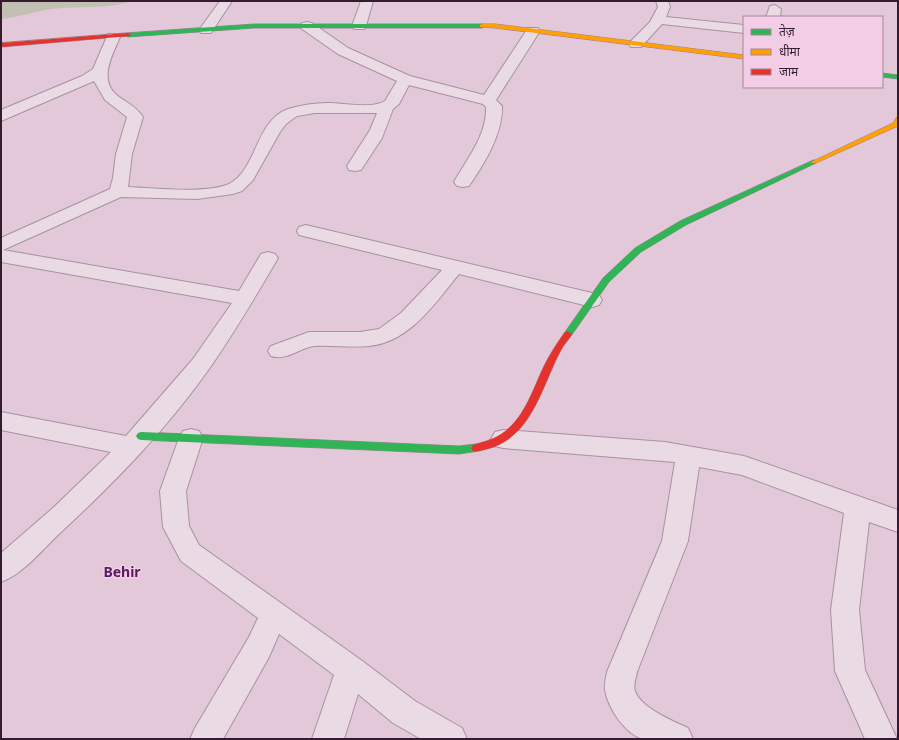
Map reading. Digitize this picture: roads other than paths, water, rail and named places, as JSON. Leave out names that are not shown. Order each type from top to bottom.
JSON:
[{"type":"main road","points":[[1,45],[254,26],[495,26],[743,57]]},
{"type":"main road","points":[[883,75],[898,77]]},
{"type":"main road","points":[[137,441],[191,438],[459,450],[486,447],[503,439],[518,427],[527,413],[556,352],[606,280],[638,250],[683,223],[896,124],[898,119]]},
{"type":"street","points":[[206,30],[226,1]]},
{"type":"street","points":[[359,26],[367,1]]},
{"type":"street","points":[[636,44],[658,20],[664,7],[662,1]]},
{"type":"street","points":[[658,20],[743,29]]},
{"type":"street","points":[[307,26],[343,51],[405,79],[488,102],[494,106],[495,112],[489,132],[463,182]]},
{"type":"street","points":[[488,102],[533,31]]},
{"type":"street","points":[[1,116],[87,80],[99,71],[113,37]]},
{"type":"street","points":[[99,71],[102,83],[110,97],[132,112],[135,117],[124,154],[122,178],[118,192]]},
{"type":"street","points":[[1,246],[118,192],[213,193],[225,192],[236,188],[253,170],[268,135],[279,123],[291,114],[311,109],[386,107],[391,104],[405,79]]},
{"type":"street","points":[[355,166],[377,133],[384,118],[386,107]]},
{"type":"street","points":[[306,231],[592,300]]},
{"type":"street","points":[[1,256],[244,299]]},
{"type":"street","points":[[1,570],[30,545],[137,441],[178,393],[225,331],[268,258]]},
{"type":"street","points":[[279,351],[298,342],[313,339],[355,340],[377,338],[389,333],[402,324],[455,267]]},
{"type":"street","points":[[1,421],[137,441]]},
{"type":"street","points":[[191,438],[173,491],[176,527],[190,553],[351,670],[404,712],[451,739]]},
{"type":"street","points":[[503,439],[665,451],[744,466],[898,521]]},
{"type":"street","points":[[677,739],[637,718],[624,704],[620,689],[622,672],[675,541],[688,456]]},
{"type":"street","points":[[858,506],[845,610],[850,671],[881,739]]},
{"type":"street","points":[[206,739],[259,647],[274,614]]},
{"type":"street","points":[[328,739],[351,670]]},
{"type":"district","name":"Behir","points":[[122,572]]}]
